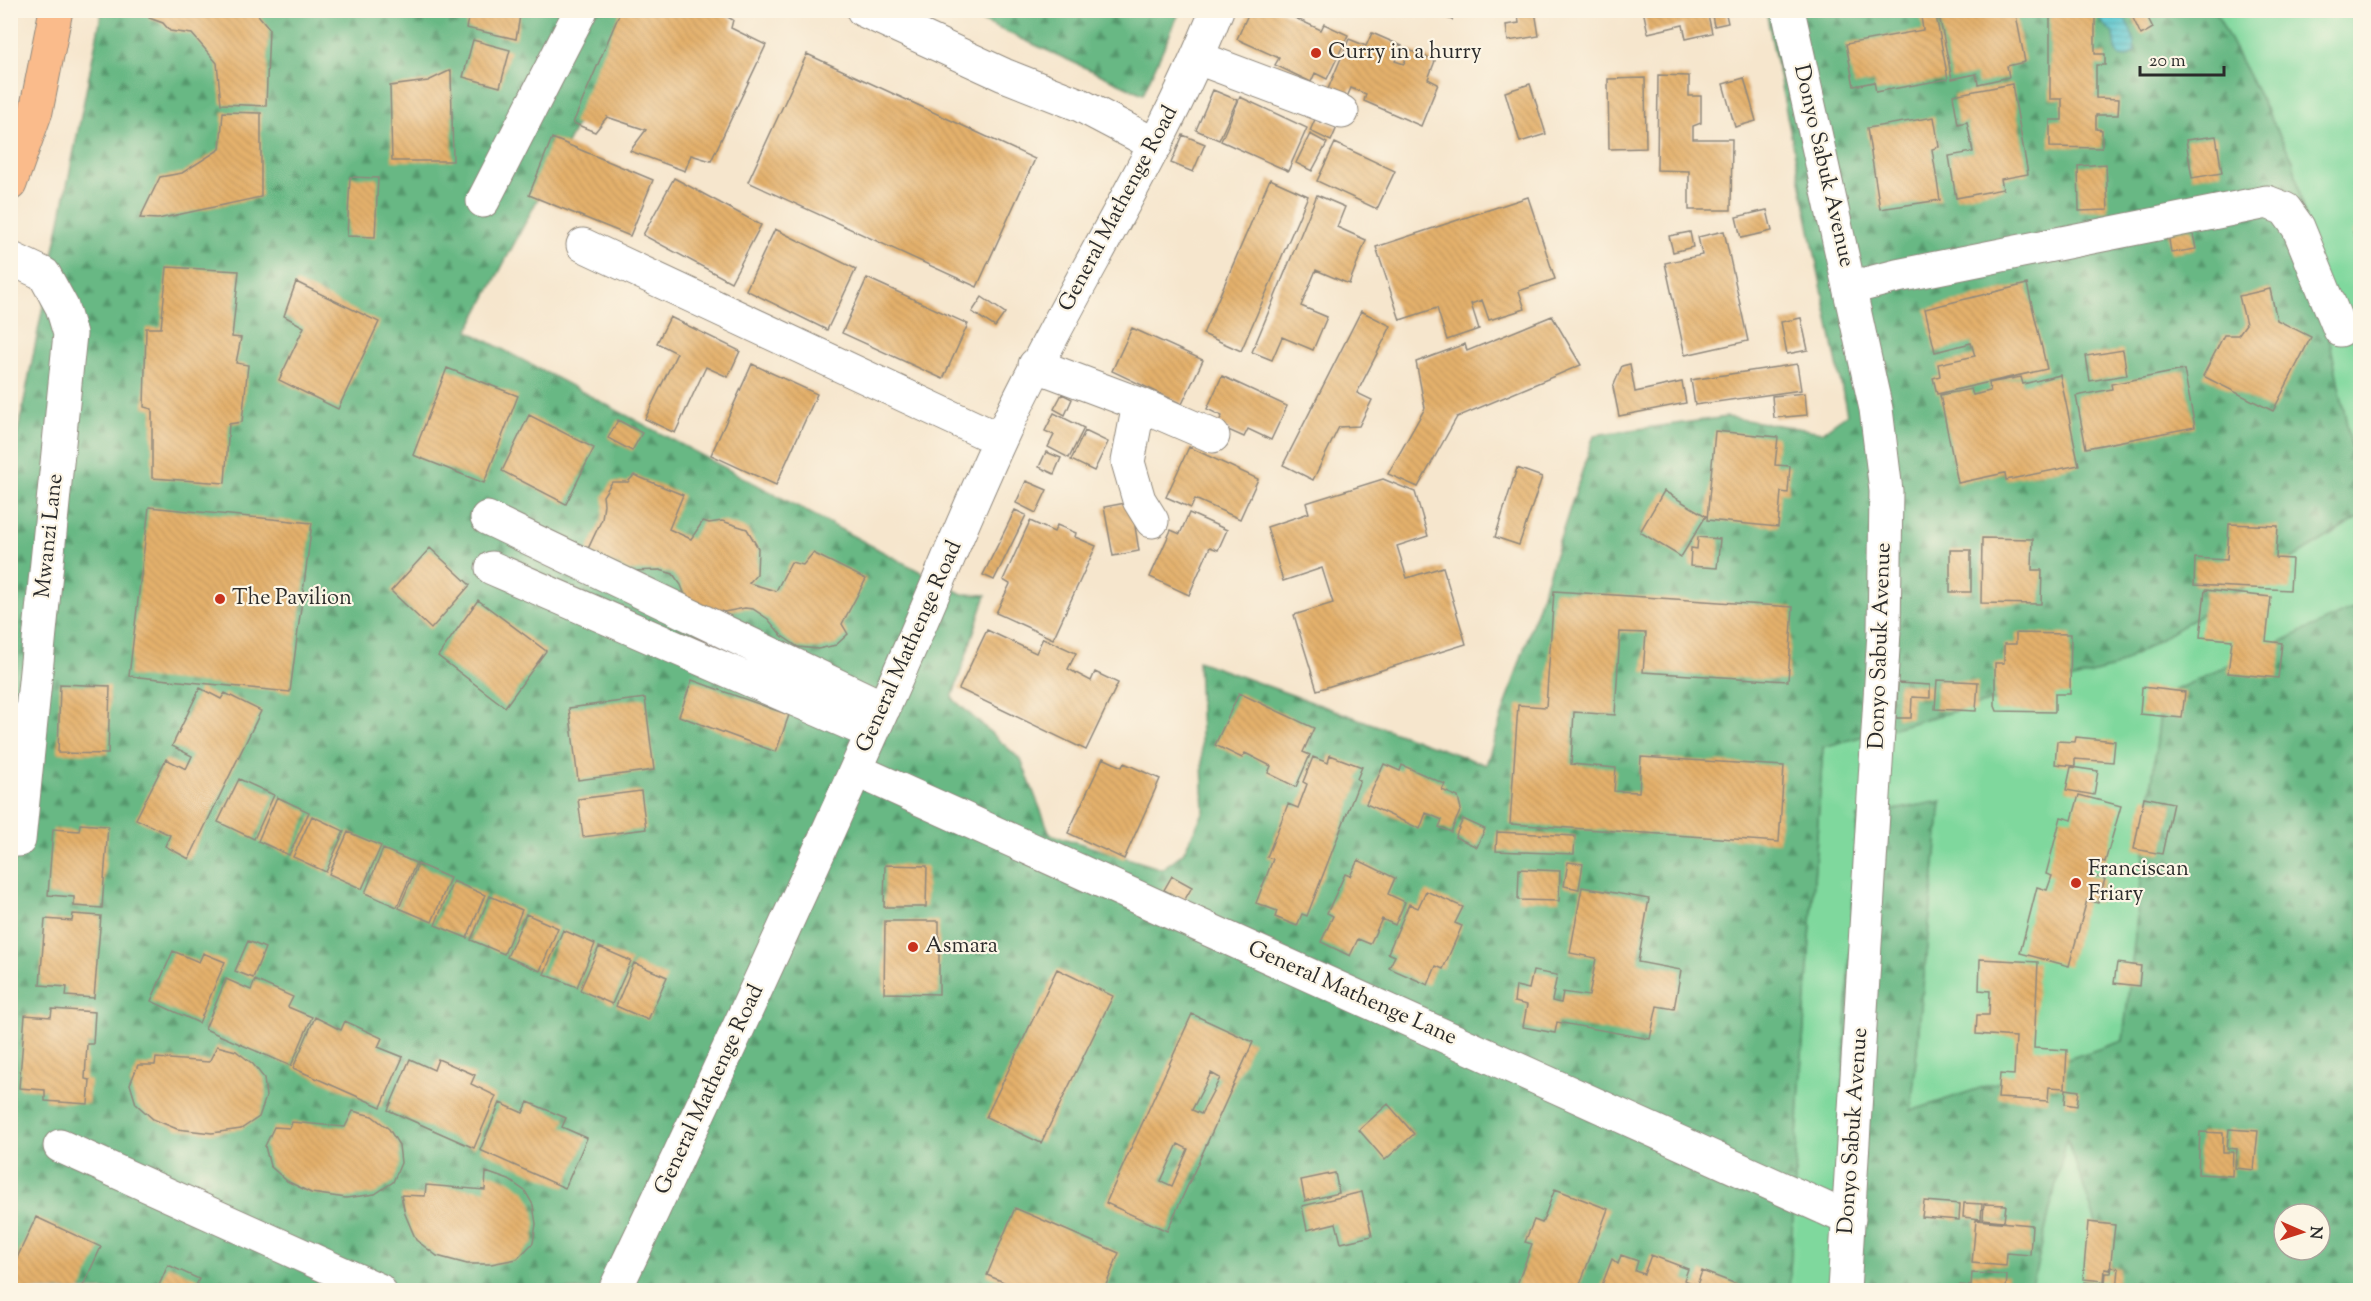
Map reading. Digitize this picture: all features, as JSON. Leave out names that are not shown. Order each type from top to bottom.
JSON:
[{"type":"main road","points":[[10,184],[36,111],[56,10]]},
{"type":"street","points":[[483,201],[581,10]]},
{"type":"street","points":[[863,10],[1004,75],[1080,105],[1156,145]]},
{"type":"street","name":"General Mathenge Road","points":[[615,1290],[713,1087],[1035,365],[1156,145],[1198,58],[1217,10]]},
{"type":"street","name":"Donyo Sabuk Avenue","points":[[1788,10],[1876,409],[1886,491],[1884,632],[1844,1290]]},
{"type":"street","points":[[1198,58],[1342,112]]},
{"type":"street","points":[[1850,288],[1897,276],[2267,202],[2286,209],[2298,227],[2340,330]]},
{"type":"street","points":[[583,245],[1000,440]]},
{"type":"street","name":"Mwanzi Lane","points":[[10,258],[44,274],[62,307],[70,334],[19,840]]},
{"type":"street","points":[[1035,365],[1139,404],[1213,436]]},
{"type":"street","points":[[1139,404],[1128,462],[1139,500],[1152,520]]},
{"type":"street","points":[[487,518],[878,721]]},
{"type":"street","points":[[492,568],[878,721]]},
{"type":"street","name":"General Mathenge Lane","points":[[856,770],[1848,1219]]},
{"type":"street","points":[[60,1146],[379,1290]]},
{"type":"green space","points":[[102,11],[637,11],[468,331],[962,594],[986,595],[952,698],[1021,760],[1050,834],[1162,869],[1183,853],[1204,811],[1198,661],[1486,765],[1594,435],[1727,417],[1822,432],[1847,414],[1766,11],[2215,11],[2293,161],[2360,489],[2360,517],[2113,668],[1823,747],[1799,1101],[1789,1290],[10,1290],[11,466]]},
{"type":"green space","points":[[960,11],[1180,11],[1143,94]]},
{"type":"green space","points":[[2215,11],[2352,11],[2360,60],[2360,489],[2293,161]]},
{"type":"green space","points":[[2360,517],[2360,600],[2354,608],[2162,696],[2123,1041],[1911,1111],[1941,802],[1858,817],[1831,1290],[1789,1290],[1799,1101],[1823,747],[2113,668]]},
{"type":"green space","points":[[2360,600],[2360,1290],[2119,1290],[2067,1138],[2031,1290],[1831,1290],[1858,817],[1941,801],[1911,1111],[2123,1041],[2162,696],[2354,608]]},
{"type":"green space","points":[[2067,1137],[2119,1290],[2031,1290]]},
{"type":"water","points":[[2107,12],[2120,15],[2129,25],[2135,52],[2127,57],[2120,56],[2116,49],[2114,34],[2101,21]]},
{"type":"building","points":[[150,10],[254,10],[269,28],[266,106],[221,104],[217,63],[192,34],[170,31],[163,23],[149,18]]},
{"type":"building","points":[[470,10],[521,10],[516,39],[466,28]]},
{"type":"building","points":[[621,10],[715,10],[733,20],[731,28],[766,45],[711,161],[691,155],[685,171],[630,151],[646,130],[607,117],[595,132],[573,123]]},
{"type":"building","points":[[1250,10],[1278,10],[1321,30],[1324,24],[1348,35],[1327,79],[1315,73],[1311,82],[1275,65],[1279,58],[1237,39]]},
{"type":"building","points":[[1428,10],[1456,10],[1452,20]]},
{"type":"building","points":[[1643,10],[1707,10],[1712,33],[1686,39],[1683,25],[1648,33]]},
{"type":"building","points":[[1711,10],[1725,10],[1728,23],[1714,26]]},
{"type":"building","points":[[1920,10],[1935,10],[1948,79],[1876,92],[1874,82],[1854,86],[1846,44],[1923,30]]},
{"type":"building","points":[[1962,10],[2015,10],[2025,62],[2007,66],[2009,77],[1978,84],[1976,74],[1952,79],[1939,15]]},
{"type":"building","points":[[2050,10],[2095,10],[2095,54],[2105,54],[2105,65],[2096,65],[2096,98],[2119,99],[2118,115],[2096,115],[2096,129],[2102,130],[2102,148],[2050,147],[2050,120],[2062,120],[2062,99],[2050,99]]},
{"type":"building","points":[[2144,10],[2153,28],[2141,35],[2132,16]]},
{"type":"building","points":[[1535,11],[1539,36],[1508,41],[1506,25],[1519,23],[1518,14]]},
{"type":"building","points":[[1372,33],[1402,46],[1395,61],[1404,64],[1409,50],[1435,61],[1428,79],[1438,84],[1421,126],[1364,101],[1366,94],[1351,88],[1347,97],[1328,89],[1349,39],[1366,46]]},
{"type":"building","points":[[473,40],[510,50],[500,87],[463,77]]},
{"type":"building","points":[[807,54],[1035,159],[977,287],[748,182]]},
{"type":"building","points":[[451,70],[453,161],[392,161],[390,86],[428,81]]},
{"type":"building","points":[[1658,75],[1689,76],[1689,96],[1701,96],[1701,123],[1693,126],[1693,139],[1732,139],[1731,210],[1689,210],[1689,171],[1657,170]]},
{"type":"building","points":[[1645,78],[1646,148],[1609,149],[1608,79]]},
{"type":"building","points":[[1744,78],[1756,121],[1735,127],[1723,84]]},
{"type":"building","points":[[1530,84],[1546,134],[1520,142],[1505,92]]},
{"type":"building","points":[[2012,84],[2028,174],[2001,179],[2003,189],[1956,198],[1949,156],[1973,152],[1967,122],[1958,124],[1953,95]]},
{"type":"building","points":[[1213,90],[1237,100],[1219,140],[1196,130]]},
{"type":"building","points":[[1240,97],[1307,128],[1288,171],[1221,141]]},
{"type":"building","points":[[223,112],[261,113],[261,197],[158,219],[140,218],[160,177],[182,173],[220,149]]},
{"type":"building","points":[[1316,117],[1337,127],[1331,141],[1310,131]]},
{"type":"building","points":[[1934,117],[1939,147],[1932,149],[1940,200],[1880,209],[1867,128]]},
{"type":"building","points":[[1310,134],[1327,143],[1312,171],[1296,163]]},
{"type":"building","points":[[1183,135],[1205,144],[1193,172],[1171,163]]},
{"type":"building","points":[[2216,136],[2222,173],[2192,178],[2186,140]]},
{"type":"building","points":[[552,138],[653,180],[630,236],[529,195]]},
{"type":"building","points":[[1335,143],[1395,171],[1377,209],[1317,181]]},
{"type":"building","points":[[2106,164],[2108,210],[2079,211],[2078,166]]},
{"type":"building","points":[[350,177],[378,178],[375,237],[347,236]]},
{"type":"building","points":[[674,178],[761,225],[731,282],[643,235]]},
{"type":"building","points":[[1270,179],[1308,196],[1241,351],[1203,334]]},
{"type":"building","points":[[1317,195],[1345,207],[1337,227],[1366,240],[1349,284],[1316,270],[1301,306],[1327,317],[1313,350],[1282,337],[1272,360],[1252,352]]},
{"type":"building","points":[[1528,197],[1555,279],[1519,291],[1525,309],[1489,320],[1482,300],[1471,304],[1479,329],[1447,340],[1437,308],[1400,320],[1376,247]]},
{"type":"building","points":[[1767,210],[1772,231],[1741,238],[1736,217]]},
{"type":"building","points":[[2192,228],[2196,249],[2171,253],[2168,233]]},
{"type":"building","points":[[2360,228],[2360,248],[2353,232]]},
{"type":"building","points":[[775,229],[856,269],[827,330],[746,290]]},
{"type":"building","points":[[1724,231],[1748,341],[1685,355],[1665,263],[1702,255],[1698,237]]},
{"type":"building","points":[[1690,232],[1693,247],[1673,252],[1669,236]]},
{"type":"building","points":[[167,267],[239,271],[232,337],[241,338],[236,363],[248,365],[242,422],[229,424],[225,483],[152,478],[152,409],[144,407],[146,328],[161,328]]},
{"type":"building","points":[[867,278],[968,324],[943,379],[842,333]]},
{"type":"building","points":[[296,282],[379,322],[338,409],[279,380],[304,327],[284,316]]},
{"type":"building","points":[[2027,284],[2047,369],[1937,394],[1933,378],[1940,376],[1938,364],[1975,356],[1971,343],[1935,352],[1925,309]]},
{"type":"building","points":[[2270,289],[2277,320],[2311,337],[2273,411],[2203,376],[2224,335],[2238,335],[2246,324],[2239,296]]},
{"type":"building","points":[[982,297],[1005,313],[995,327],[972,312]]},
{"type":"building","points":[[1361,311],[1391,326],[1357,393],[1372,400],[1359,426],[1339,427],[1313,480],[1283,465]]},
{"type":"building","points":[[1552,316],[1581,365],[1457,417],[1418,487],[1388,474],[1425,408],[1416,362],[1465,344],[1467,351]]},
{"type":"building","points":[[670,317],[740,351],[728,377],[706,367],[675,433],[645,419],[677,353],[657,343]]},
{"type":"building","points":[[1801,318],[1808,350],[1787,354],[1781,322]]},
{"type":"building","points":[[1132,328],[1203,360],[1182,404],[1112,371]]},
{"type":"building","points":[[2123,350],[2127,375],[2090,381],[2086,356]]},
{"type":"building","points":[[752,364],[817,394],[776,485],[711,455]]},
{"type":"building","points":[[1630,364],[1635,392],[1682,382],[1686,403],[1619,416],[1613,387],[1622,366]]},
{"type":"building","points":[[1797,364],[1801,390],[1695,405],[1691,380]]},
{"type":"building","points":[[447,368],[518,396],[484,483],[413,455]]},
{"type":"building","points":[[2184,370],[2195,427],[2086,448],[2076,396],[2112,389],[2111,384]]},
{"type":"building","points":[[2060,375],[2079,465],[2006,480],[2005,473],[1958,483],[1940,395],[1971,389],[1973,395],[1990,391],[1989,383],[2021,377],[2023,384]]},
{"type":"building","points":[[1222,376],[1287,406],[1271,440],[1248,429],[1244,437],[1217,425],[1222,416],[1207,409]]},
{"type":"building","points":[[1805,393],[1807,415],[1774,418],[1772,396]]},
{"type":"building","points":[[1062,394],[1072,399],[1065,415],[1054,409]]},
{"type":"building","points":[[1054,413],[1084,428],[1069,458],[1048,447],[1054,435],[1045,431]]},
{"type":"building","points":[[529,415],[594,448],[566,504],[502,471]]},
{"type":"building","points":[[618,420],[642,433],[632,451],[608,438]]},
{"type":"building","points":[[1085,431],[1108,442],[1094,471],[1071,460]]},
{"type":"building","points":[[1715,431],[1778,437],[1775,465],[1790,466],[1788,493],[1781,492],[1778,527],[1707,520]]},
{"type":"building","points":[[1189,447],[1258,479],[1240,519],[1195,499],[1191,508],[1166,497]]},
{"type":"building","points":[[1046,452],[1061,458],[1054,474],[1039,467]]},
{"type":"building","points":[[1517,468],[1542,477],[1519,545],[1495,537]]},
{"type":"building","points":[[634,475],[683,495],[669,529],[691,539],[703,521],[709,523],[722,521],[747,529],[758,548],[757,574],[749,583],[776,591],[791,562],[803,565],[813,553],[866,579],[842,624],[848,634],[836,645],[818,649],[798,647],[782,636],[768,619],[753,609],[745,608],[724,612],[706,607],[686,598],[673,574],[660,570],[629,571],[587,551],[602,519],[603,496],[612,482],[628,482]]},
{"type":"building","points":[[1383,479],[1415,492],[1428,536],[1397,546],[1407,578],[1443,567],[1466,644],[1317,690],[1294,615],[1333,603],[1322,568],[1283,581],[1267,527],[1309,513],[1306,503]]},
{"type":"building","points":[[1026,481],[1047,490],[1036,513],[1016,503]]},
{"type":"building","points":[[1664,491],[1706,516],[1681,557],[1640,532]]},
{"type":"building","points":[[1131,502],[1139,551],[1113,556],[1104,507]]},
{"type":"building","name":"The Pavilion","points":[[149,507],[312,523],[290,692],[129,676]]},
{"type":"building","points":[[1015,510],[1026,515],[994,580],[983,575]]},
{"type":"building","points":[[1189,513],[1227,530],[1218,550],[1210,547],[1189,595],[1150,577],[1171,530],[1180,534]]},
{"type":"building","points":[[1030,521],[1054,532],[1057,525],[1076,533],[1075,537],[1096,546],[1053,639],[996,613],[1010,584],[1003,580]]},
{"type":"building","points":[[2229,524],[2278,526],[2276,558],[2292,559],[2290,590],[2194,585],[2195,558],[2227,560]]},
{"type":"building","points":[[1698,537],[1720,539],[1717,568],[1690,566],[1691,548],[1697,549]]},
{"type":"building","points":[[1982,538],[2033,539],[2032,570],[2042,570],[2041,604],[1981,603]]},
{"type":"building","points":[[430,548],[470,585],[431,629],[391,591]]},
{"type":"building","points":[[1950,550],[1971,550],[1971,592],[1950,592]]},
{"type":"building","points":[[2205,590],[2271,597],[2266,641],[2282,643],[2278,678],[2228,673],[2232,640],[2200,637]]},
{"type":"building","points":[[1554,591],[1793,607],[1788,681],[1643,672],[1646,633],[1620,632],[1615,715],[1574,712],[1571,764],[1616,768],[1614,791],[1639,792],[1641,757],[1784,766],[1779,842],[1510,824],[1518,705],[1546,707]]},
{"type":"building","points":[[478,600],[546,651],[505,707],[438,656]]},
{"type":"building","points":[[987,630],[1036,653],[1043,638],[1076,653],[1068,669],[1091,681],[1095,672],[1118,683],[1086,750],[959,689]]},
{"type":"building","points":[[2016,633],[2071,634],[2070,694],[2055,694],[2055,712],[1997,711],[1995,663],[2004,663],[2004,644],[2016,644]]},
{"type":"building","points":[[692,680],[789,715],[776,752],[679,716]]},
{"type":"building","points":[[1937,680],[1978,682],[1976,711],[1935,709]]},
{"type":"building","points":[[1898,683],[1930,685],[1930,698],[1912,697],[1911,718],[1896,718]]},
{"type":"building","points":[[60,684],[110,686],[108,754],[58,753]]},
{"type":"building","points":[[2142,687],[2185,692],[2182,718],[2140,714]]},
{"type":"building","points":[[200,688],[221,699],[225,693],[261,711],[189,859],[165,846],[170,835],[136,819],[166,759],[186,769],[192,756],[172,746]]},
{"type":"building","points":[[1239,693],[1314,728],[1303,752],[1310,755],[1296,787],[1268,773],[1271,766],[1245,753],[1242,758],[1215,745]]},
{"type":"building","points":[[645,698],[654,770],[578,780],[569,708]]},
{"type":"building","points":[[2076,737],[2115,741],[2113,762],[2075,759],[2075,766],[2055,764],[2057,741],[2075,742]]},
{"type":"building","points":[[1330,755],[1362,767],[1357,779],[1360,780],[1307,916],[1302,914],[1297,926],[1275,917],[1277,911],[1256,903],[1273,859],[1267,857],[1288,804],[1298,808],[1307,784],[1303,782],[1313,757],[1328,763]]},
{"type":"building","points":[[1103,758],[1122,767],[1124,763],[1160,779],[1124,859],[1068,833]]},
{"type":"building","points":[[1384,764],[1400,771],[1402,765],[1445,784],[1442,790],[1458,797],[1461,809],[1451,832],[1439,827],[1442,820],[1426,813],[1420,829],[1366,804]]},
{"type":"building","points":[[2071,767],[2098,771],[2094,795],[2066,790]]},
{"type":"building","points":[[239,779],[274,795],[254,839],[218,822]]},
{"type":"building","points":[[641,791],[646,829],[583,837],[578,799]]},
{"type":"building","name":"Franciscan Friary","points":[[2079,795],[2121,806],[2105,862],[2093,859],[2089,875],[2105,879],[2098,903],[2087,900],[2069,966],[2020,953],[2037,887],[2047,890],[2052,876],[2046,874],[2061,817],[2072,820]]},
{"type":"building","points":[[277,797],[309,812],[289,855],[258,841]]},
{"type":"building","points":[[2144,797],[2173,803],[2162,854],[2134,849]]},
{"type":"building","points":[[312,816],[344,831],[326,872],[293,857]]},
{"type":"building","points":[[1463,819],[1485,829],[1477,847],[1455,837]]},
{"type":"building","points":[[80,824],[108,826],[102,908],[74,906],[74,897],[48,895],[53,829],[79,831]]},
{"type":"building","points":[[348,832],[381,846],[362,889],[329,874]]},
{"type":"building","points":[[1497,832],[1575,836],[1574,854],[1496,851]]},
{"type":"building","points":[[383,849],[416,863],[397,907],[365,893]]},
{"type":"building","points":[[1358,860],[1395,878],[1388,894],[1405,902],[1395,925],[1382,919],[1370,944],[1358,939],[1350,956],[1321,942],[1333,916],[1327,913],[1345,874],[1350,876]]},
{"type":"building","points":[[1568,862],[1583,864],[1579,889],[1564,886]]},
{"type":"building","points":[[418,864],[450,878],[432,922],[399,908]]},
{"type":"building","points":[[885,865],[927,866],[926,907],[884,907]]},
{"type":"building","points":[[1519,869],[1560,871],[1559,901],[1518,900]]},
{"type":"building","points":[[1172,876],[1192,887],[1184,901],[1164,890]]},
{"type":"building","points":[[453,881],[485,895],[467,938],[435,925]]},
{"type":"building","points":[[1582,887],[1649,899],[1638,962],[1681,970],[1674,1009],[1657,1006],[1650,1039],[1557,1022],[1555,1033],[1523,1027],[1527,1005],[1514,1002],[1516,986],[1529,989],[1533,971],[1557,975],[1552,1001],[1561,1003],[1563,992],[1589,996],[1596,958],[1570,953]]},
{"type":"building","points":[[1426,891],[1463,907],[1455,923],[1462,926],[1443,969],[1436,966],[1428,985],[1389,968],[1395,956],[1388,953],[1409,904],[1418,908]]},
{"type":"building","points":[[490,896],[522,910],[504,954],[471,940]]},
{"type":"building","points":[[73,914],[101,916],[94,998],[66,996],[67,987],[40,985],[45,919],[72,921]]},
{"type":"building","points":[[526,914],[558,928],[540,971],[507,957]]},
{"type":"building","points":[[885,921],[939,921],[939,994],[884,993]]},
{"type":"building","points":[[563,930],[595,944],[577,987],[544,974]]},
{"type":"building","points":[[248,941],[265,948],[253,978],[235,971]]},
{"type":"building","points":[[599,947],[631,961],[612,1004],[580,990]]},
{"type":"building","points":[[173,951],[199,962],[203,953],[225,962],[199,1023],[151,1001]]},
{"type":"building","points":[[1980,959],[2038,962],[2034,1048],[2067,1050],[2065,1088],[2049,1087],[2048,1101],[1998,1098],[2000,1074],[2014,1075],[2016,1037],[1976,1034],[1977,1015],[1989,1015],[1990,991],[1979,990]]},
{"type":"building","points":[[634,963],[667,977],[648,1020],[616,1006]]},
{"type":"building","points":[[2117,963],[2141,966],[2139,986],[2114,983]]},
{"type":"building","points":[[1057,969],[1113,996],[1041,1143],[986,1117]]},
{"type":"building","points":[[226,979],[251,990],[255,980],[293,997],[288,1007],[312,1017],[291,1066],[205,1029]]},
{"type":"building","points":[[52,1009],[95,1012],[93,1044],[87,1044],[85,1079],[90,1080],[88,1104],[45,1101],[45,1090],[19,1088],[25,1015],[51,1017]]},
{"type":"building","points":[[1192,1014],[1253,1042],[1167,1231],[1106,1203]],"holes":[[[1211,1073],[1220,1078],[1201,1114],[1192,1110]],[[1178,1144],[1188,1149],[1172,1186],[1161,1181]]]},
{"type":"building","points":[[315,1017],[341,1030],[345,1021],[382,1038],[378,1047],[403,1057],[381,1107],[293,1068]]},
{"type":"building","points":[[217,1046],[236,1051],[253,1064],[264,1078],[266,1097],[259,1117],[241,1129],[212,1133],[177,1129],[153,1119],[136,1104],[130,1084],[138,1065],[155,1065],[156,1058],[209,1062]]},
{"type":"building","points":[[410,1059],[434,1070],[438,1059],[475,1075],[471,1084],[496,1096],[474,1148],[388,1110]]},
{"type":"building","points":[[2066,1089],[2079,1091],[2077,1106],[2065,1104]]},
{"type":"building","points":[[528,1102],[566,1118],[562,1127],[587,1138],[565,1188],[480,1150],[500,1103],[523,1113]]},
{"type":"building","points":[[1388,1104],[1414,1134],[1385,1160],[1359,1130]]},
{"type":"building","points":[[353,1111],[372,1116],[389,1129],[399,1145],[401,1163],[393,1182],[375,1194],[346,1198],[311,1193],[287,1181],[270,1166],[265,1146],[274,1127],[290,1128],[292,1122],[345,1127]]},
{"type":"building","points":[[2229,1129],[2258,1131],[2254,1170],[2235,1168],[2237,1149],[2227,1148]]},
{"type":"building","points":[[2200,1132],[2223,1133],[2223,1152],[2233,1152],[2232,1176],[2198,1174]]},
{"type":"building","points":[[486,1172],[509,1180],[525,1191],[533,1205],[536,1224],[533,1243],[517,1259],[491,1264],[467,1264],[437,1256],[416,1240],[405,1214],[401,1195],[425,1196],[426,1185],[485,1190]]},
{"type":"building","points":[[1335,1173],[1339,1193],[1305,1201],[1301,1180]]},
{"type":"building","points":[[1555,1189],[1608,1209],[1578,1290],[1515,1290],[1532,1244],[1525,1242],[1534,1220],[1542,1223]]},
{"type":"building","points":[[1362,1192],[1372,1236],[1341,1243],[1336,1223],[1307,1230],[1302,1206]]},
{"type":"building","points":[[1924,1201],[1960,1204],[1959,1220],[1922,1217]]},
{"type":"building","points":[[1964,1203],[1982,1204],[1981,1219],[1963,1217]]},
{"type":"building","points":[[1984,1204],[2006,1205],[2004,1221],[1983,1219]]},
{"type":"building","points":[[1015,1208],[1119,1253],[1104,1290],[1023,1290],[987,1275]]},
{"type":"building","points":[[36,1217],[101,1247],[81,1290],[10,1290],[10,1273]]},
{"type":"building","points":[[1976,1220],[2032,1225],[2030,1255],[2007,1253],[2006,1266],[1972,1263]]},
{"type":"building","points":[[2088,1222],[2115,1225],[2110,1270],[2105,1269],[2104,1281],[2083,1279]]},
{"type":"building","points":[[1621,1255],[1638,1261],[1635,1271],[1644,1274],[1651,1255],[1688,1269],[1684,1280],[1697,1285],[1702,1271],[1739,1285],[1737,1290],[1600,1290],[1612,1259],[1618,1264]]},
{"type":"building","points":[[168,1265],[199,1279],[194,1290],[157,1290]]},
{"type":"building","points":[[2112,1267],[2119,1268],[2117,1290],[2083,1290],[2084,1282],[2105,1284],[2106,1273],[2111,1273]]},
{"type":"building","points":[[1972,1273],[2007,1275],[2006,1290],[1960,1290],[1960,1285],[1971,1286]]},
{"type":"place","name":"Curry in a hurry","points":[[1316,53]]},
{"type":"place","name":"The Pavilion","points":[[220,599]]},
{"type":"place","name":"Franciscan Friary","points":[[2076,883]]},
{"type":"place","name":"Asmara","points":[[913,947]]}]
